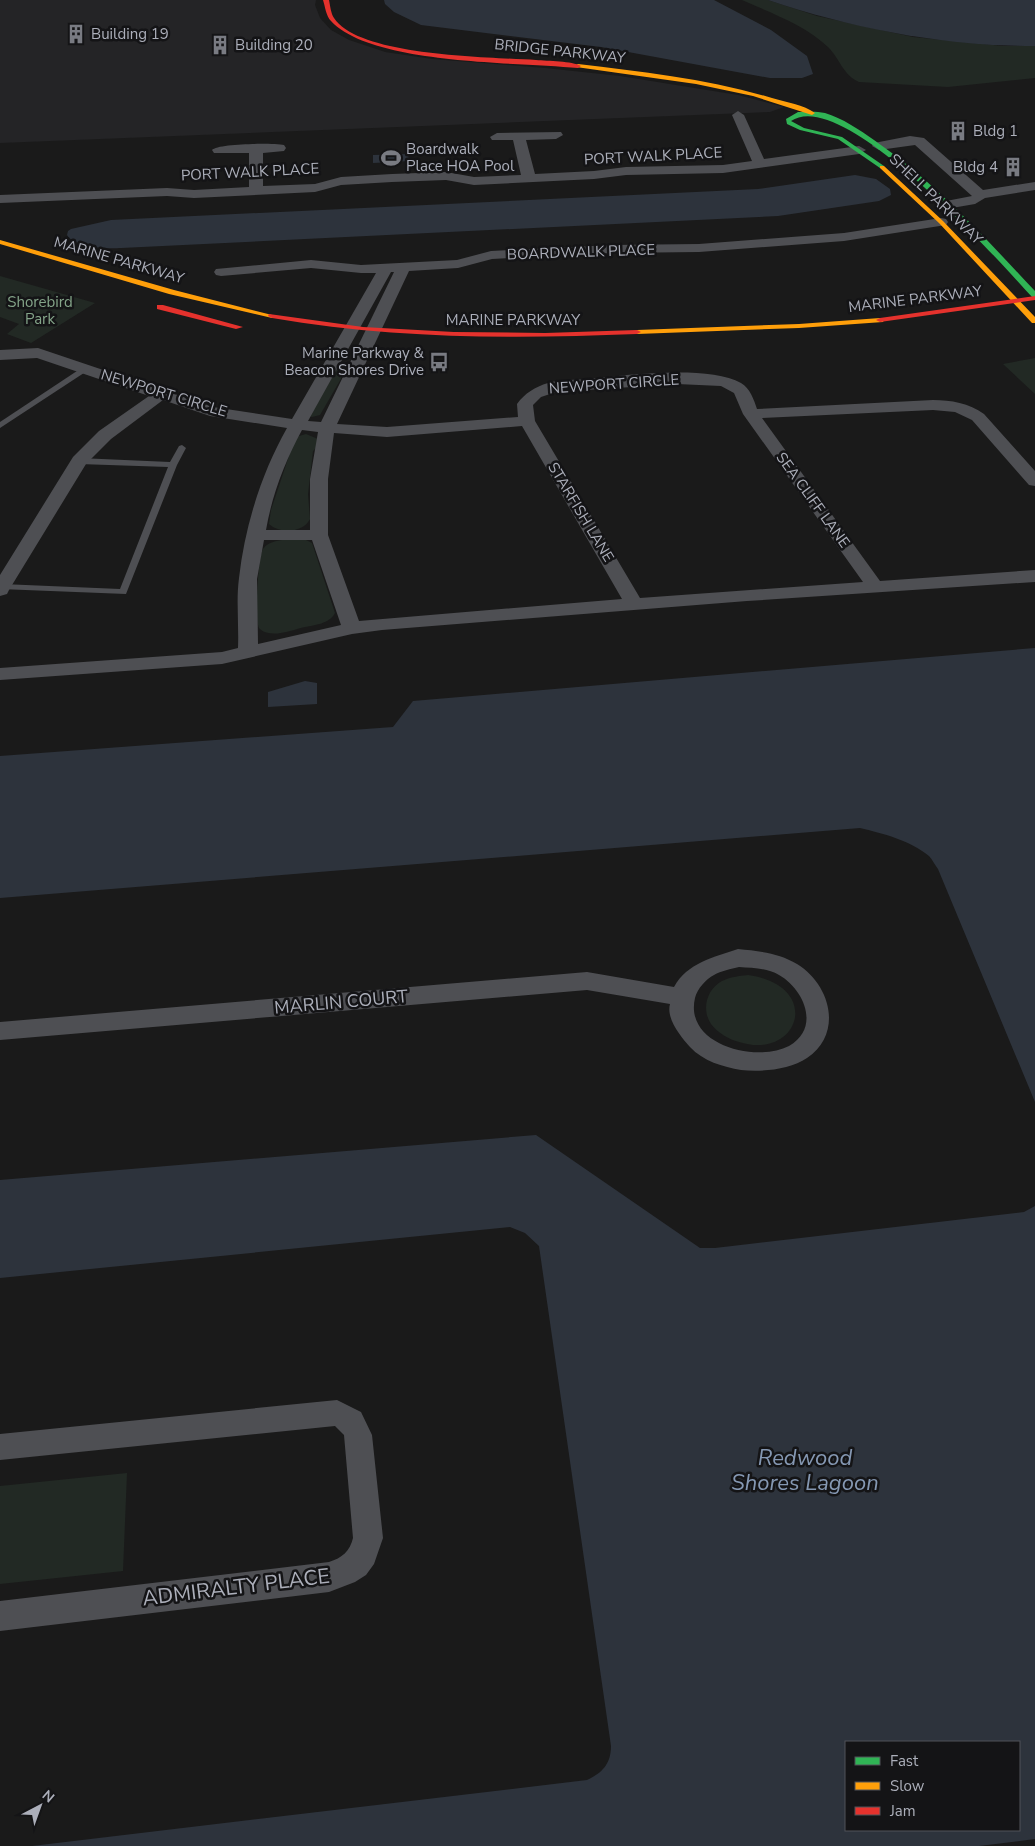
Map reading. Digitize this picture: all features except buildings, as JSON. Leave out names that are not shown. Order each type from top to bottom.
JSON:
[{"type":"street","name":"BRIDGE PARKWAY","points":[[326,0],[326,13],[329,19],[337,26],[360,38],[386,47],[439,55],[588,67],[695,82],[765,96],[812,113]]},
{"type":"street","name":"SHELL PARKWAY","points":[[1034,318],[904,185],[859,150],[836,136],[802,129],[788,122],[795,115],[812,113],[831,119],[879,146],[942,201],[1035,297]]},
{"type":"street","points":[[738,115],[760,165]]},
{"type":"street","points":[[496,137],[556,135]]},
{"type":"street","points":[[519,137],[529,178]]},
{"type":"street","points":[[879,146],[910,140],[919,141],[978,193],[1035,186]]},
{"type":"street","points":[[256,148],[256,191]]},
{"type":"street","points":[[219,150],[279,148]]},
{"type":"street","name":"PORT WALK PLACE","points":[[0,199],[315,188],[348,180],[392,178],[446,176],[469,181],[594,175],[626,171],[723,169],[859,150]]},
{"type":"street","points":[[942,201],[977,199],[978,193]]},
{"type":"street","name":"BOARDWALK PLACE","points":[[221,272],[310,264],[354,269],[458,264],[492,255],[612,249],[688,248],[833,238],[940,222]]},
{"type":"street","name":"MARINE PARKWAY","points":[[0,242],[239,309],[350,328],[463,336],[516,337],[815,325],[892,319],[1035,297]]},
{"type":"street","points":[[352,628],[319,535],[319,479],[326,428],[372,348],[372,330],[404,267]]},
{"type":"street","points":[[248,651],[248,579],[260,511],[277,464],[336,344],[350,328],[386,268]]},
{"type":"street","name":"MARINE PARKWAY","points":[[152,305],[253,330]]},
{"type":"street","points":[[1016,319],[1034,318]]},
{"type":"street","points":[[336,344],[372,348]]},
{"type":"street","name":"NEWPORT CIRCLE","points":[[0,355],[26,352],[38,353],[210,411],[257,420],[326,428],[387,432],[527,421],[525,404],[534,394],[553,387],[704,378],[726,382],[738,388],[751,414]]},
{"type":"street","points":[[1,589],[79,461],[105,435],[160,395]]},
{"type":"street","points":[[751,414],[933,405],[951,406],[975,415],[1035,481]]},
{"type":"street","name":"SEA CLIFF LANE","points":[[751,414],[875,586]]},
{"type":"street","name":"STARFISH LANE","points":[[527,421],[634,603]]},
{"type":"street","points":[[257,535],[319,535]]},
{"type":"street","points":[[0,674],[222,658],[352,628],[634,603],[1035,576]]},
{"type":"street","points":[[738,958],[759,960],[780,966],[797,976],[810,990],[818,1006],[819,1023],[811,1040],[796,1053],[776,1062],[752,1064],[727,1059],[706,1049],[690,1034],[681,1016],[681,997],[688,982],[701,970],[709,966],[738,958]]},
{"type":"street","name":"MARLIN COURT","points":[[0,1031],[587,981],[681,997]]},
{"type":"street","name":"ADMIRALTY PLACE","points":[[0,1447],[337,1413],[346,1417],[355,1425],[358,1435],[368,1538],[366,1551],[359,1563],[344,1573],[329,1577],[0,1616]]},
{"type":"lane","points":[[0,426],[86,369]]},
{"type":"lane","points":[[1,589],[123,592],[173,464],[182,448]]},
{"type":"lane","points":[[79,461],[173,464]]},
{"type":"shaded area","points":[[0,0],[316,0],[315,5],[320,18],[331,30],[349,40],[385,52],[432,59],[620,76],[738,95],[784,107],[770,112],[0,143]]},
{"type":"green space","points":[[742,0],[768,0],[817,16],[913,37],[1003,46],[1035,46],[1035,78],[948,87],[859,82],[845,71],[828,47],[819,39],[787,20]]},
{"type":"green space","name":"Shorebird Park","points":[[0,276],[95,303],[31,343],[7,334],[19,324],[0,317]]},
{"type":"green space","points":[[1035,358],[1035,394],[1003,364]]},
{"type":"green space","points":[[338,367],[344,367],[346,370],[320,415],[310,416]]},
{"type":"green space","points":[[306,434],[318,439],[320,444],[313,451],[308,494],[310,519],[302,527],[285,531],[269,524],[271,510],[294,441],[299,436]]},
{"type":"green space","points":[[292,539],[306,540],[312,543],[335,613],[329,620],[322,623],[276,634],[265,632],[260,629],[257,615],[257,590],[261,554],[263,549],[269,544]]},
{"type":"green space","points":[[748,975],[772,982],[787,993],[794,1006],[794,1020],[788,1032],[776,1041],[760,1045],[735,1041],[717,1030],[708,1018],[706,1012],[707,1000],[713,989],[722,981]]},
{"type":"green space","points":[[127,1473],[123,1571],[0,1584],[0,1486]]},
{"type":"water","points":[[384,0],[714,0],[771,30],[807,56],[813,74],[802,78],[770,78],[601,47],[421,25],[394,12],[385,4]]},
{"type":"water","points":[[768,0],[1035,0],[1035,46],[967,43],[900,34],[833,19]]},
{"type":"water","name":"Boardwalk Place HOA Pool","points":[[408,154],[409,161],[373,163],[373,155]]},
{"type":"water","points":[[855,175],[876,179],[890,189],[891,195],[879,201],[778,216],[121,248],[100,248],[84,245],[77,243],[67,235],[71,229],[111,220],[758,189]]},
{"type":"water","points":[[1035,648],[1035,1102],[938,869],[929,856],[914,846],[887,835],[860,828],[0,898],[0,756],[393,727],[413,701]]},
{"type":"water","points":[[305,681],[317,683],[317,704],[268,707],[268,692]]},
{"type":"water","name":"Redwood Shores Lagoon","points":[[536,1135],[700,1248],[715,1248],[1024,1212],[1035,1206],[1035,1839],[979,1846],[32,1846],[587,1780],[605,1767],[611,1752],[611,1746],[539,1246],[525,1233],[510,1227],[0,1278],[0,1180]]},
{"type":"traffic: fast","points":[[882,167],[840,138],[802,129],[789,123],[788,120],[798,114],[823,115],[854,129],[888,153],[958,215],[1035,295]]},
{"type":"traffic: slow","points":[[578,66],[667,77],[726,88],[784,103],[812,113]]},
{"type":"traffic: slow","points":[[882,167],[941,222],[1035,321]]},
{"type":"traffic: slow","points":[[0,242],[172,292],[272,316]]},
{"type":"traffic: slow","points":[[637,332],[799,326],[880,320]]},
{"type":"traffic: jam","points":[[326,0],[332,19],[349,34],[374,44],[438,56],[578,66]]},
{"type":"traffic: jam","points":[[880,320],[1035,298]]},
{"type":"traffic: jam","points":[[160,307],[239,327]]},
{"type":"traffic: jam","points":[[272,316],[363,329],[408,332],[499,335],[637,332]]},
{"type":"place","name":"Building 19","points":[[76,34]]},
{"type":"place","name":"Building 20","points":[[220,45]]},
{"type":"place","name":"Bldg 1","points":[[958,131]]},
{"type":"place","name":"Boardwalk Place HOA Pool","points":[[391,158]]},
{"type":"place","name":"Bldg 4","points":[[1013,167]]},
{"type":"place","name":"Marine Parkway & Beacon Shores Drive","points":[[439,362]]}]
